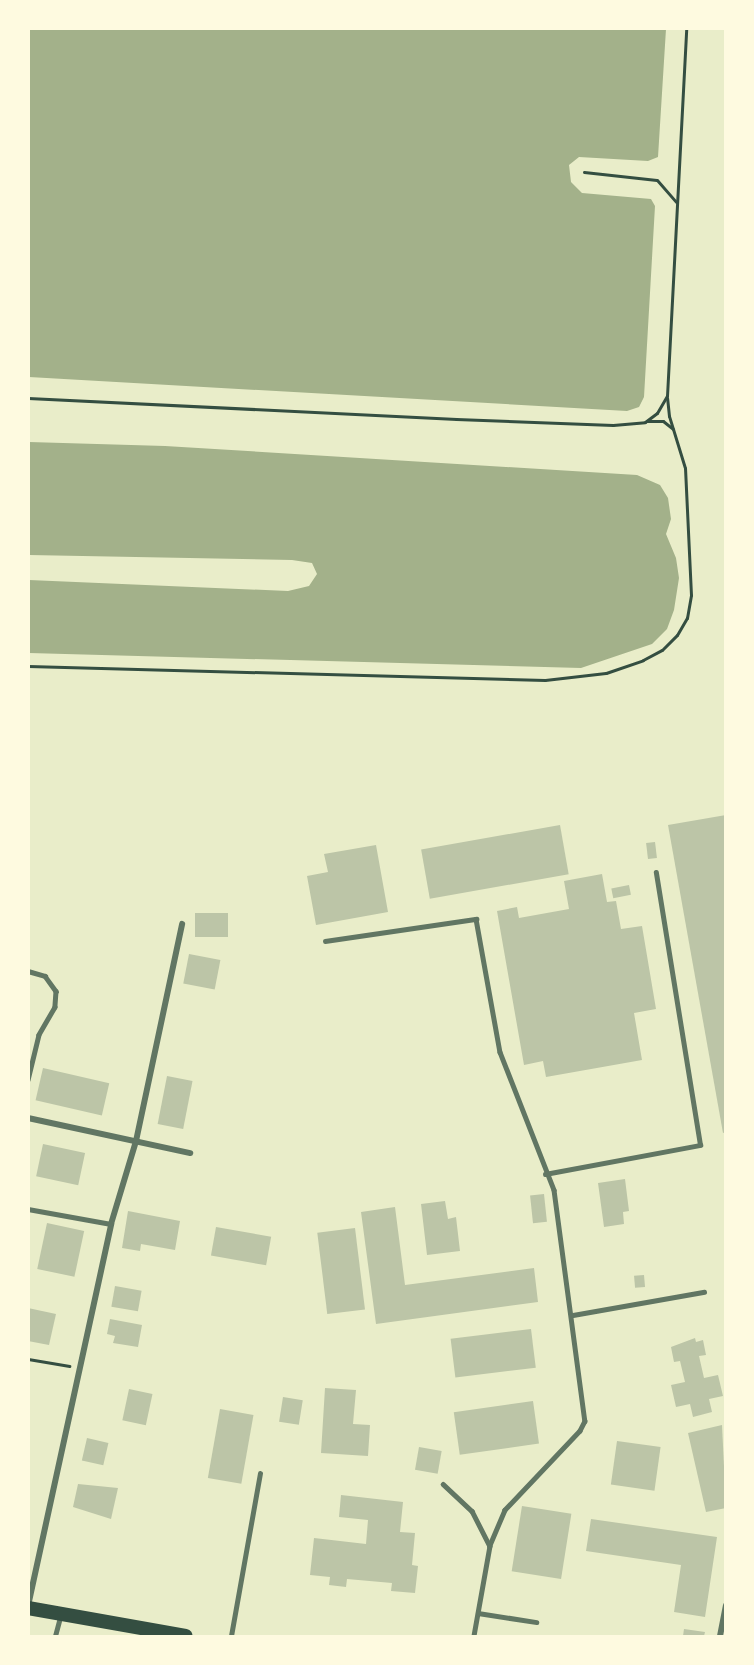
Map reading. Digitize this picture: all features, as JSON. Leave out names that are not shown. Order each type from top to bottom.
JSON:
[{"type":"main road","points":[[28,1607],[163,1635],[186,1636]]},
{"type":"street","points":[[28,1607],[111,1224],[136,1141],[182,924]]},
{"type":"street","points":[[28,1118],[189,1153]]},
{"type":"street","points":[[720,1636],[726,1606]]},
{"type":"lane","points":[[545,1174],[700,1145],[656,873]]},
{"type":"lane","points":[[324,941],[476,919],[500,1052],[529,1119],[545,1174],[554,1190],[573,1315],[585,1420],[580,1431],[505,1510],[490,1546],[474,1636]]},
{"type":"lane","points":[[28,971],[45,976],[56,991],[55,1007],[39,1035],[28,1080]]},
{"type":"lane","points":[[28,1209],[111,1224]]},
{"type":"lane","points":[[573,1315],[704,1292]]},
{"type":"lane","points":[[231,1636],[260,1474]]},
{"type":"lane","points":[[443,1484],[472,1511],[490,1546]]},
{"type":"lane","points":[[478,1613],[536,1622]]},
{"type":"lane","points":[[55,1636],[60,1614]]},
{"type":"path","points":[[28,666],[545,680],[606,673],[643,660],[662,650],[677,635],[687,618],[691,595],[685,468],[673,429],[667,396],[686,28]]},
{"type":"path","points":[[584,172],[657,180],[677,203]]},
{"type":"path","points":[[645,422],[657,413],[667,396]]},
{"type":"path","points":[[28,398],[613,425],[663,421],[673,429]]},
{"type":"path","points":[[28,1359],[80,1368]]},
{"type":"shaded area","points":[[28,29],[666,29],[658,157],[648,161],[579,157],[569,165],[571,182],[582,193],[651,199],[655,206],[644,397],[639,407],[627,411],[29,377]]},
{"type":"shaded area","points":[[29,442],[165,446],[637,475],[660,485],[668,498],[671,519],[666,534],[676,558],[679,578],[674,610],[667,629],[652,644],[581,668],[29,653],[29,580],[288,591],[309,586],[317,574],[312,563],[292,560],[29,555]]},
{"type":"building","points":[[726,815],[726,1132],[723,1133],[668,825]]},
{"type":"building","points":[[560,825],[569,874],[430,899],[421,849]]},
{"type":"building","points":[[655,842],[657,858],[648,859],[646,843]]},
{"type":"building","points":[[376,845],[388,912],[316,925],[307,876],[328,872],[324,854]]},
{"type":"building","points":[[602,874],[607,902],[616,901],[621,929],[642,926],[656,1009],[634,1013],[642,1060],[546,1077],[543,1061],[524,1065],[497,911],[517,907],[519,918],[569,909],[564,881]]},
{"type":"building","points":[[629,885],[631,895],[613,898],[611,888]]},
{"type":"building","points":[[195,913],[228,913],[228,937],[195,937]]},
{"type":"building","points":[[189,954],[220,960],[215,990],[183,983]]},
{"type":"building","points":[[43,1068],[109,1083],[102,1115],[36,1100]]},
{"type":"building","points":[[167,1076],[193,1081],[183,1129],[158,1124]]},
{"type":"building","points":[[43,1144],[85,1153],[78,1185],[36,1176]]},
{"type":"building","points":[[625,1179],[629,1211],[623,1212],[624,1224],[604,1227],[598,1183]]},
{"type":"building","points":[[544,1194],[547,1222],[533,1223],[530,1195]]},
{"type":"building","points":[[445,1201],[448,1219],[456,1217],[460,1251],[427,1255],[421,1204]]},
{"type":"building","points":[[395,1207],[405,1285],[534,1268],[538,1302],[376,1324],[361,1212]]},
{"type":"building","points":[[128,1211],[180,1221],[175,1250],[141,1244],[140,1251],[122,1248]]},
{"type":"building","points":[[47,1223],[84,1231],[74,1277],[37,1269]]},
{"type":"building","points":[[216,1227],[271,1237],[266,1265],[211,1256]]},
{"type":"building","points":[[355,1228],[365,1309],[327,1314],[317,1233]]},
{"type":"building","points":[[644,1275],[645,1287],[635,1288],[634,1276]]},
{"type":"building","points":[[115,1286],[142,1291],[138,1311],[111,1307]]},
{"type":"building","points":[[28,1308],[56,1314],[49,1345],[28,1341]]},
{"type":"building","points":[[110,1319],[142,1325],[138,1347],[113,1343],[115,1336],[107,1334]]},
{"type":"building","points":[[531,1329],[536,1368],[455,1378],[451,1339]]},
{"type":"building","points":[[695,1338],[696,1342],[703,1340],[706,1355],[699,1356],[704,1378],[718,1375],[723,1396],[709,1399],[712,1412],[693,1417],[690,1404],[676,1407],[671,1385],[685,1382],[680,1361],[674,1362],[671,1347]]},
{"type":"building","points":[[325,1388],[356,1390],[353,1424],[370,1425],[368,1456],[321,1453]]},
{"type":"building","points":[[129,1389],[152,1394],[146,1425],[122,1420]]},
{"type":"building","points":[[283,1397],[303,1400],[299,1425],[279,1422]]},
{"type":"building","points":[[533,1401],[539,1444],[460,1455],[454,1412]]},
{"type":"building","points":[[220,1409],[253,1415],[241,1484],[208,1478]]},
{"type":"building","points":[[722,1425],[726,1508],[706,1512],[688,1433]]},
{"type":"building","points":[[87,1438],[108,1443],[103,1465],[82,1460]]},
{"type":"building","points":[[617,1441],[661,1447],[654,1491],[611,1485]]},
{"type":"building","points":[[419,1447],[442,1451],[438,1474],[415,1470]]},
{"type":"building","points":[[78,1484],[118,1488],[111,1519],[73,1507]]},
{"type":"building","points":[[341,1495],[403,1502],[400,1532],[415,1533],[412,1565],[418,1566],[415,1593],[391,1591],[392,1583],[347,1579],[346,1587],[329,1585],[330,1577],[310,1575],[314,1538],[366,1544],[368,1520],[339,1517]]},
{"type":"building","points":[[522,1506],[571,1514],[561,1579],[512,1571]]},
{"type":"building","points":[[591,1519],[717,1537],[705,1617],[674,1612],[681,1565],[586,1551]]},
{"type":"building","points":[[684,1629],[705,1632],[704,1636],[683,1636]]}]
